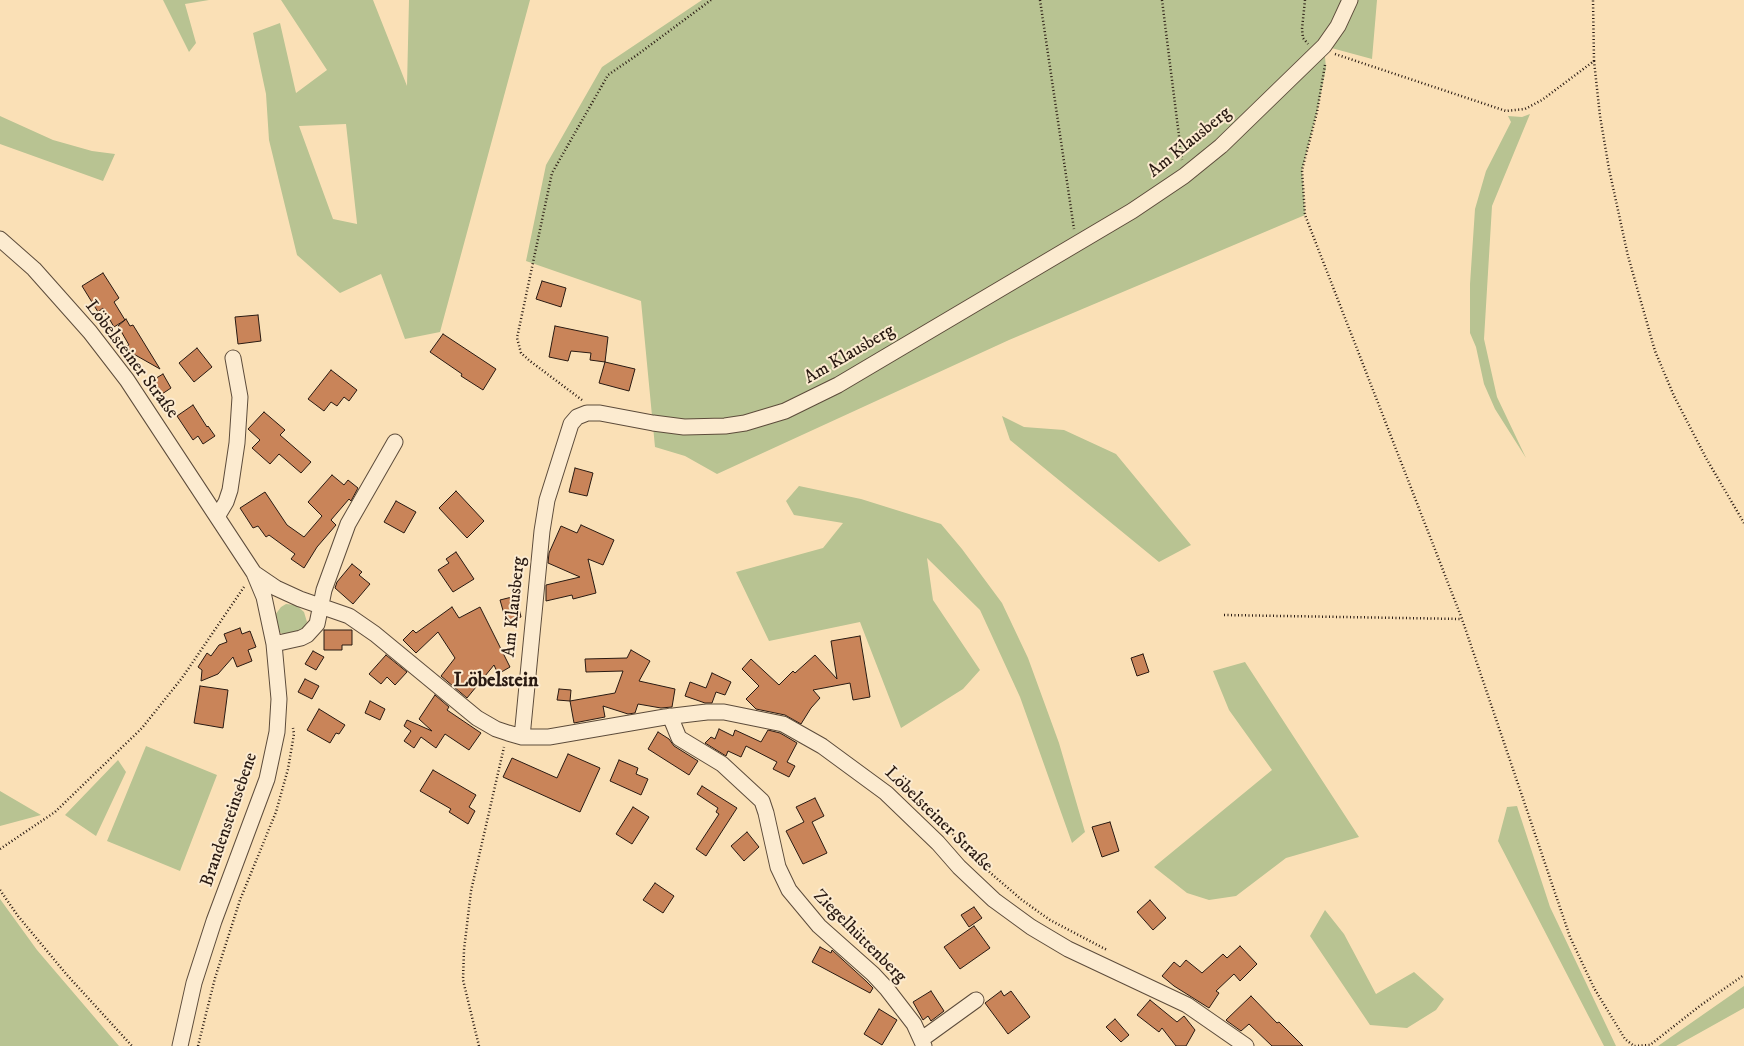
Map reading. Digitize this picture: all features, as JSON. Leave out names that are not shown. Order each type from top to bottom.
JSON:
[{"type":"street","name":"Am Klausberg","points":[[515,735],[547,500],[571,424],[582,414],[600,413],[684,428],[745,423],[785,411],[838,385],[1132,210],[1184,176],[1221,146],[1324,46],[1338,26],[1350,0]]},
{"type":"street","name":"Löbelsteiner Straße","points":[[0,239],[34,269],[101,346],[127,380],[254,573],[276,588],[300,599],[349,616],[368,629],[477,718],[496,729],[515,735],[549,737],[670,716],[707,712],[724,712],[783,724],[803,734],[886,793],[980,886],[1031,927],[1068,949],[1187,1005],[1246,1046]]},
{"type":"street","points":[[217,517],[226,502],[230,490],[237,442],[240,398],[233,358]]},
{"type":"street","points":[[274,644],[291,642],[307,635],[317,624],[324,590],[348,524],[395,442]]},
{"type":"street","name":"Brandensteinsebene","points":[[180,1046],[194,983],[214,921],[267,779],[277,732],[279,699],[274,644],[264,597],[254,573]]},
{"type":"street","name":"Ziegelhüttenberg","points":[[670,716],[679,738],[722,764],[762,801],[778,867],[789,890],[819,926],[887,989],[914,1024],[923,1043]]},
{"type":"street","points":[[923,1043],[976,1000]]},
{"type":"path","points":[[600,413],[521,353],[517,338],[552,173],[608,75],[637,56],[710,0]]},
{"type":"path","points":[[1040,0],[1076,242]]},
{"type":"path","points":[[1162,0],[1184,176]]},
{"type":"path","points":[[1305,0],[1302,29],[1303,38],[1310,46],[1324,46],[1338,56],[1506,111],[1525,108],[1542,100],[1594,61]]},
{"type":"path","points":[[1593,0],[1594,61],[1600,116],[1609,169],[1628,256],[1655,351],[1674,396],[1744,523]]},
{"type":"path","points":[[1324,46],[1326,68],[1302,170],[1305,215],[1462,619],[1570,937],[1594,988],[1625,1039],[1634,1046],[1650,1045],[1701,1005],[1744,975]]},
{"type":"path","points":[[0,849],[55,812],[142,728],[182,678],[254,573]]},
{"type":"path","points":[[1224,615],[1462,619]]},
{"type":"path","points":[[479,1046],[463,980],[464,950],[471,890],[515,735]]},
{"type":"path","points":[[899,785],[929,809],[987,870],[1022,900],[1050,920],[1111,952]]},
{"type":"path","points":[[0,890],[18,916],[61,967],[132,1046]]},
{"type":"green space","points":[[163,0],[209,0],[185,4],[196,43],[189,52]]},
{"type":"green space","points":[[281,0],[373,0],[407,86],[409,0],[530,0],[440,332],[405,339],[381,274],[340,293],[297,255],[269,140],[266,94],[253,33],[280,23],[296,93],[327,70]],"holes":[[[346,124],[357,224],[333,219],[299,126]]]},
{"type":"green space","points":[[702,0],[1377,0],[1372,59],[1324,46],[1326,68],[1302,170],[1305,215],[1009,340],[717,474],[685,456],[655,447],[641,301],[526,261],[546,165],[602,67]]},
{"type":"green space","points":[[1530,114],[1492,206],[1484,339],[1497,397],[1526,458],[1495,409],[1484,384],[1476,347],[1470,333],[1470,284],[1475,209],[1486,171],[1511,122],[1508,116],[1522,117]]},
{"type":"green space","points":[[0,116],[53,140],[92,151],[115,154],[103,181],[0,144]]},
{"type":"green space","points":[[1002,416],[1024,427],[1064,430],[1116,454],[1191,545],[1159,562],[1010,440]]},
{"type":"green space","points":[[799,486],[861,499],[941,524],[962,549],[1002,603],[1028,658],[1059,743],[1085,832],[1072,843],[1020,697],[980,610],[927,558],[933,600],[980,670],[963,689],[901,728],[860,622],[769,641],[736,572],[823,548],[843,523],[794,515],[786,501]]},
{"type":"green space","points":[[286,604],[296,605],[304,612],[307,622],[303,631],[285,636],[277,630],[275,615]]},
{"type":"green space","points":[[1245,662],[1359,837],[1286,858],[1236,896],[1209,900],[1187,893],[1154,867],[1272,770],[1229,710],[1213,671]]},
{"type":"green space","points":[[146,746],[217,775],[180,871],[107,841]]},
{"type":"green space","points":[[118,760],[126,772],[96,836],[65,815]]},
{"type":"green space","points":[[0,791],[41,815],[0,826]]},
{"type":"green space","points":[[1517,806],[1550,907],[1616,1046],[1604,1046],[1498,841],[1507,807]]},
{"type":"green space","points":[[0,899],[37,950],[119,1046],[0,1046]]},
{"type":"green space","points":[[1325,910],[1344,934],[1376,994],[1414,972],[1444,999],[1436,1010],[1407,1028],[1370,1025],[1310,936]]},
{"type":"green space","points":[[1744,986],[1744,1008],[1676,1046],[1658,1046]]},
{"type":"building","points":[[103,273],[119,298],[114,302],[125,320],[114,327],[103,308],[98,312],[82,286]]},
{"type":"building","points":[[542,281],[566,288],[561,307],[536,299]]},
{"type":"building","points":[[258,315],[261,341],[238,344],[235,317]]},
{"type":"building","points":[[126,319],[130,326],[133,325],[160,369],[130,352],[126,346],[129,345],[118,326]]},
{"type":"building","points":[[555,326],[608,337],[605,362],[590,360],[591,353],[571,351],[568,361],[549,357]]},
{"type":"building","points":[[443,334],[496,369],[483,390],[430,352]]},
{"type":"building","points":[[197,348],[212,367],[194,382],[179,363]]},
{"type":"building","points":[[605,362],[635,369],[629,391],[599,383]]},
{"type":"building","points":[[331,370],[357,390],[349,401],[344,397],[337,406],[331,402],[324,411],[308,399]]},
{"type":"building","points":[[163,374],[171,388],[162,394],[153,380]]},
{"type":"building","points":[[193,405],[215,436],[203,444],[198,436],[193,440],[177,416]]},
{"type":"building","points":[[264,412],[285,430],[280,435],[311,462],[301,473],[279,454],[270,464],[252,448],[260,440],[248,429]]},
{"type":"building","points":[[575,468],[593,473],[587,496],[569,492]]},
{"type":"building","points":[[332,475],[344,485],[348,480],[358,488],[351,501],[349,499],[331,520],[336,525],[317,547],[304,568],[291,559],[295,554],[269,535],[266,537],[258,526],[253,528],[240,508],[265,492],[287,525],[304,537],[322,516],[308,502]]},
{"type":"building","points":[[456,491],[484,521],[467,538],[439,508]]},
{"type":"building","points":[[396,501],[416,512],[404,533],[384,522]]},
{"type":"building","points":[[581,525],[614,540],[603,565],[588,559],[596,593],[573,599],[572,595],[546,601],[546,585],[580,577],[548,563],[549,553],[561,526],[577,533]]},
{"type":"building","points":[[456,552],[474,579],[453,592],[438,570],[449,563],[446,559]]},
{"type":"building","points":[[352,564],[362,572],[359,575],[370,584],[353,604],[335,588],[337,582]]},
{"type":"building","points":[[516,596],[521,617],[506,621],[500,600]]},
{"type":"building","points":[[452,607],[459,618],[480,607],[510,667],[498,674],[494,665],[467,698],[441,676],[455,658],[438,632],[416,653],[403,640],[413,630],[416,633]]},
{"type":"building","points":[[240,628],[242,634],[250,631],[256,647],[248,650],[252,661],[237,667],[233,657],[218,674],[201,681],[202,670],[198,667],[207,653],[211,656],[219,645],[227,642],[224,634]]},
{"type":"building","points":[[324,630],[352,630],[352,645],[342,645],[342,650],[324,650]]},
{"type":"building","points":[[860,636],[870,697],[853,700],[850,683],[813,690],[820,698],[801,724],[785,715],[756,709],[746,699],[759,686],[742,669],[751,659],[779,685],[793,671],[795,673],[815,655],[837,679],[831,641]]},
{"type":"building","points":[[631,650],[650,661],[639,681],[675,689],[672,707],[661,708],[638,704],[635,713],[628,714],[603,706],[605,717],[574,723],[570,701],[615,693],[623,671],[586,672],[585,659],[627,658]]},
{"type":"building","points":[[313,651],[324,657],[316,670],[305,664]]},
{"type":"building","points":[[1143,654],[1149,672],[1137,676],[1131,658]]},
{"type":"building","points":[[386,655],[407,672],[395,685],[387,677],[381,684],[369,674]]},
{"type":"building","points":[[712,673],[731,682],[725,695],[716,692],[712,703],[705,703],[685,696],[690,682],[706,688]]},
{"type":"building","points":[[305,679],[319,686],[312,699],[298,692]]},
{"type":"building","points":[[200,686],[228,690],[223,728],[194,723]]},
{"type":"building","points":[[559,689],[571,690],[570,701],[557,700]]},
{"type":"building","points":[[435,695],[449,707],[447,710],[481,733],[469,750],[445,734],[436,748],[421,737],[414,748],[404,741],[411,731],[404,726],[407,720],[432,731],[419,719]]},
{"type":"building","points":[[370,701],[385,709],[380,720],[365,713]]},
{"type":"building","points":[[319,709],[345,725],[339,734],[336,733],[330,743],[307,730]]},
{"type":"building","points":[[719,729],[733,736],[735,730],[761,742],[768,730],[780,733],[797,743],[787,762],[795,766],[789,777],[773,769],[777,762],[746,746],[741,757],[728,751],[726,756],[705,743],[711,737],[715,739]]},
{"type":"building","points":[[658,732],[669,739],[674,746],[698,761],[689,775],[648,749]]},
{"type":"building","points":[[568,754],[600,768],[580,812],[503,777],[512,758],[557,778]]},
{"type":"building","points":[[619,760],[638,768],[636,774],[648,779],[641,795],[610,781]]},
{"type":"building","points":[[433,770],[476,795],[469,807],[475,811],[468,824],[449,812],[451,809],[420,791]]},
{"type":"building","points":[[702,786],[737,808],[706,856],[696,849],[719,814],[716,812],[718,808],[697,794]]},
{"type":"building","points":[[815,798],[824,816],[812,822],[827,853],[803,864],[786,831],[804,822],[796,807]]},
{"type":"building","points":[[633,807],[649,817],[632,844],[616,834]]},
{"type":"building","points":[[1110,822],[1119,851],[1102,857],[1092,827]]},
{"type":"building","points":[[747,832],[759,847],[744,861],[731,846]]},
{"type":"building","points":[[655,883],[674,896],[663,913],[643,900]]},
{"type":"building","points":[[1150,900],[1166,918],[1153,930],[1137,912]]},
{"type":"building","points":[[974,907],[982,918],[969,927],[961,915]]},
{"type":"building","points":[[974,926],[990,948],[960,969],[944,947]]},
{"type":"building","points":[[1240,946],[1257,964],[1240,981],[1234,974],[1216,991],[1219,993],[1209,1008],[1174,986],[1162,976],[1174,962],[1180,967],[1186,960],[1202,973],[1223,954],[1227,958]]},
{"type":"building","points":[[820,947],[831,953],[832,950],[866,981],[873,988],[870,993],[812,962]]},
{"type":"building","points":[[931,991],[944,1011],[931,1021],[928,1016],[923,1020],[913,1002]]},
{"type":"building","points":[[1001,991],[1004,996],[1011,991],[1030,1017],[1008,1034],[985,1003]]},
{"type":"building","points":[[1251,996],[1303,1046],[1272,1046],[1249,1024],[1241,1031],[1226,1020]]},
{"type":"building","points":[[1150,1000],[1177,1022],[1184,1016],[1195,1030],[1186,1046],[1176,1046],[1162,1028],[1159,1032],[1137,1015]]},
{"type":"building","points":[[879,1009],[897,1020],[882,1045],[864,1034]]},
{"type":"building","points":[[1115,1019],[1129,1035],[1121,1042],[1106,1027]]},
{"type":"district","name":"Löbelstein","points":[[496,682]]}]
